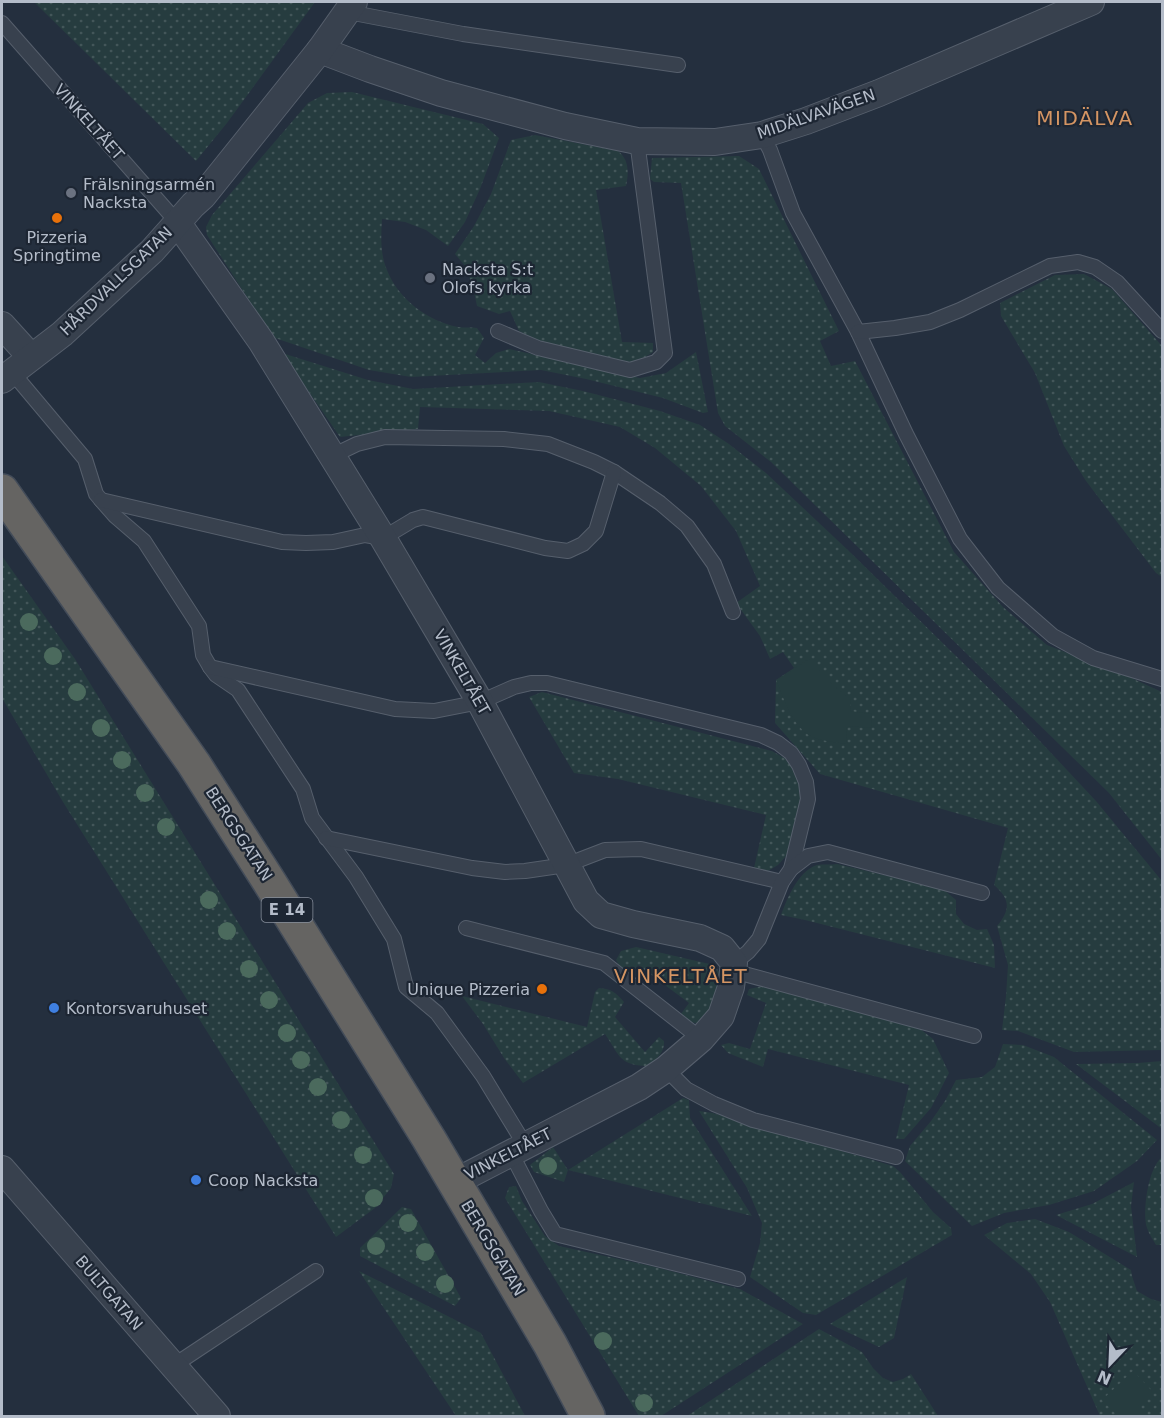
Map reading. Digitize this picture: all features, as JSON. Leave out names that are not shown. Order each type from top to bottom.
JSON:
[{"type":"highway","name":"BERGSGATAN","points":[[2,491],[194,764],[270,883],[454,1182],[550,1344],[588,1416]]},
{"type":"highway","name":"BERGSGATAN","points":[[550,1344],[600,1416]]},
{"type":"street","name":"MIDÄLVAVÄGEN","points":[[320,50],[441,93],[566,126],[637,141],[716,142],[762,135],[806,121],[879,93],[1092,2]]},
{"type":"street","name":"HÅRDVALLSGATAN","points":[[15,370],[62,334],[152,251],[202,196],[320,50],[350,5]]},
{"type":"street","name":"VINKELTÅET","points":[[177,222],[261,341],[383,538],[480,702],[586,901],[601,915],[700,938],[722,948],[733,967],[731,987],[721,1016],[701,1039],[666,1069],[639,1087],[454,1182]]},
{"type":"street","points":[[2,325],[15,370]]},
{"type":"street","name":"BULTGATAN","points":[[2,1169],[217,1416]]},
{"type":"lane","points":[[350,5],[463,34],[678,65]]},
{"type":"lane","name":"VINKELTÅET","points":[[2,23],[177,222]]},
{"type":"lane","points":[[762,135],[770,150],[793,213],[858,333],[906,434],[960,539],[998,588],[1053,636],[1093,658],[1162,679]]},
{"type":"lane","points":[[498,332],[538,348],[630,370],[656,362],[666,354],[637,141]]},
{"type":"lane","points":[[858,333],[930,322],[960,310],[1050,266],[1078,262],[1095,267],[1117,282],[1162,331]]},
{"type":"lane","points":[[15,370],[85,459],[96,494],[115,516],[144,540],[199,626],[203,655],[210,667],[216,675],[238,690],[303,789],[312,818],[356,877],[394,939],[406,987],[436,1013],[483,1076],[518,1149],[541,1211],[555,1234],[738,1279]]},
{"type":"lane","points":[[332,456],[357,444],[385,437],[504,439],[548,444],[614,472],[660,502],[687,526],[714,564],[733,612]]},
{"type":"lane","points":[[101,500],[282,542],[333,542],[364,536],[383,538],[413,520],[423,517],[545,548],[568,551],[583,544],[596,531],[614,472]]},
{"type":"lane","points":[[210,667],[395,709],[434,711],[480,702],[514,687],[531,683],[548,683],[761,735],[778,743],[791,753],[806,782],[808,799],[791,869]]},
{"type":"lane","points":[[326,838],[472,868],[505,872],[566,865],[605,850],[641,849],[782,882]]},
{"type":"lane","points":[[974,1036],[733,967],[759,939],[782,882],[791,869],[808,856],[828,852],[982,893]]},
{"type":"lane","points":[[466,928],[604,963],[701,1039]]},
{"type":"lane","points":[[666,1069],[686,1089],[714,1104],[753,1120],[896,1157]]},
{"type":"lane","points":[[173,1366],[316,1271]]},
{"type":"green space","points":[[34,2],[315,2],[227,123],[196,161]]},
{"type":"green space","points":[[352,92],[483,124],[499,138],[465,222],[448,246],[426,230],[405,222],[382,219],[383,258],[392,281],[406,299],[436,320],[458,327],[477,328],[484,338],[475,355],[485,363],[496,353],[509,349],[640,378],[666,373],[696,352],[708,412],[703,413],[663,398],[541,370],[411,377],[369,370],[275,338],[207,235],[206,227],[212,215],[308,103],[327,93]]},
{"type":"green space","points":[[535,135],[618,151],[626,162],[628,171],[626,186],[596,190],[622,342],[653,343],[653,352],[636,363],[621,364],[544,344],[519,331],[510,311],[499,314],[477,306],[465,266],[455,254],[474,226],[491,194],[511,140]]},
{"type":"green space","points":[[739,156],[759,169],[839,331],[820,341],[831,366],[855,361],[954,552],[1003,607],[1047,645],[1162,692],[1162,860],[1109,793],[771,462],[725,426],[718,413],[681,183],[654,182],[650,179],[652,158]]},
{"type":"green space","points":[[1084,274],[1112,289],[1162,346],[1162,577],[1156,573],[1086,481],[1064,446],[1035,373],[1001,316],[1000,303],[1055,275]]},
{"type":"green space","points":[[282,353],[368,380],[413,389],[539,382],[583,391],[660,411],[700,425],[766,473],[1010,709],[1096,801],[1162,881],[1162,1050],[1074,1052],[1018,1031],[1002,1030],[1008,965],[997,926],[1005,914],[1007,904],[994,885],[1008,828],[820,774],[775,723],[776,680],[794,668],[783,652],[770,659],[760,636],[736,603],[760,586],[736,531],[701,486],[655,448],[620,427],[549,411],[420,407],[418,429],[340,437]]},
{"type":"green space","points":[[2,556],[75,659],[394,1174],[391,1188],[375,1208],[336,1237],[63,802],[2,698]]},
{"type":"green space","points":[[809,659],[831,683],[851,700],[850,711],[872,714],[871,728],[847,726],[846,744],[812,737],[799,727],[776,680]]},
{"type":"green space","points":[[542,692],[772,751],[786,759],[798,775],[801,796],[788,854],[778,865],[768,871],[754,868],[766,815],[618,779],[574,773],[529,697]]},
{"type":"green space","points":[[837,864],[943,889],[956,900],[956,914],[964,924],[977,930],[987,929],[994,945],[995,968],[781,915],[794,886],[804,873],[817,865]]},
{"type":"green space","points":[[636,947],[714,965],[720,973],[720,986],[707,1020],[699,1023],[693,1022],[680,1015],[689,1003],[638,965],[630,976],[622,971],[616,960],[621,951]]},
{"type":"green space","points":[[763,986],[919,1028],[933,1039],[949,1073],[931,1108],[904,1139],[896,1139],[909,1085],[768,1049],[763,1067],[728,1053],[721,1045],[729,1043],[750,1049],[766,1003],[747,995],[749,989]]},
{"type":"green space","points":[[599,988],[613,992],[624,1002],[615,1017],[645,1052],[659,1037],[664,1041],[662,1052],[650,1066],[626,1062],[605,1034],[523,1083],[462,996],[587,1027],[595,992]]},
{"type":"green space","points":[[1003,1044],[1023,1045],[1054,1057],[1157,1140],[1137,1161],[1094,1191],[1049,1205],[1004,1213],[972,1226],[905,1161],[910,1146],[945,1101],[956,1080],[982,1077],[995,1067]]},
{"type":"green space","points":[[1162,1061],[1162,1129],[1076,1064],[1138,1063]]},
{"type":"green space","points":[[683,1098],[689,1100],[690,1118],[752,1216],[568,1170]]},
{"type":"green space","points":[[699,1111],[713,1113],[893,1166],[933,1212],[951,1228],[952,1235],[816,1315],[803,1313],[750,1277],[760,1243],[762,1223],[747,1188]]},
{"type":"green space","points":[[553,1147],[568,1170],[564,1182],[534,1172],[530,1165]]},
{"type":"green space","points":[[1162,1157],[1162,1245],[1156,1245],[1147,1228],[1145,1212],[1147,1191],[1153,1170]]},
{"type":"green space","points":[[1134,1182],[1131,1206],[1137,1257],[1056,1215],[1092,1204]]},
{"type":"green space","points":[[516,1186],[522,1201],[545,1236],[559,1246],[651,1266],[740,1289],[803,1324],[661,1416],[639,1416],[505,1198],[509,1187]]},
{"type":"green space","points":[[402,1207],[411,1209],[461,1298],[455,1306],[360,1256],[360,1248]]},
{"type":"green space","points":[[1035,1219],[1069,1232],[1131,1270],[1137,1291],[1162,1302],[1162,1416],[1100,1416],[1050,1302],[1031,1274],[984,1235],[1007,1223]]},
{"type":"green space","points":[[359,1271],[481,1333],[525,1416],[456,1416]]},
{"type":"green space","points":[[907,1277],[894,1338],[879,1347],[830,1324]]},
{"type":"green space","points":[[819,1329],[862,1352],[883,1378],[893,1382],[911,1374],[938,1416],[687,1416]]},
{"type":"green space","points":[[1133,1371],[1152,1391],[1138,1405],[1149,1416],[1118,1416],[1102,1400]]},
{"type":"place","name":"Frälsningsarmén Nacksta","points":[[71,193]]},
{"type":"place","name":"Pizzeria Springtime","points":[[57,218]]},
{"type":"place","name":"Nacksta S:t Olofs kyrka","points":[[430,278]]},
{"type":"place","name":"Unique Pizzeria","points":[[542,989]]},
{"type":"place","name":"Kontorsvaruhuset","points":[[54,1008]]},
{"type":"place","name":"Coop Nacksta","points":[[196,1180]]},
{"type":"district","name":"MIDÄLVA","points":[[1085,118]]},
{"type":"district","name":"VINKELTÅET","points":[[681,976]]}]
